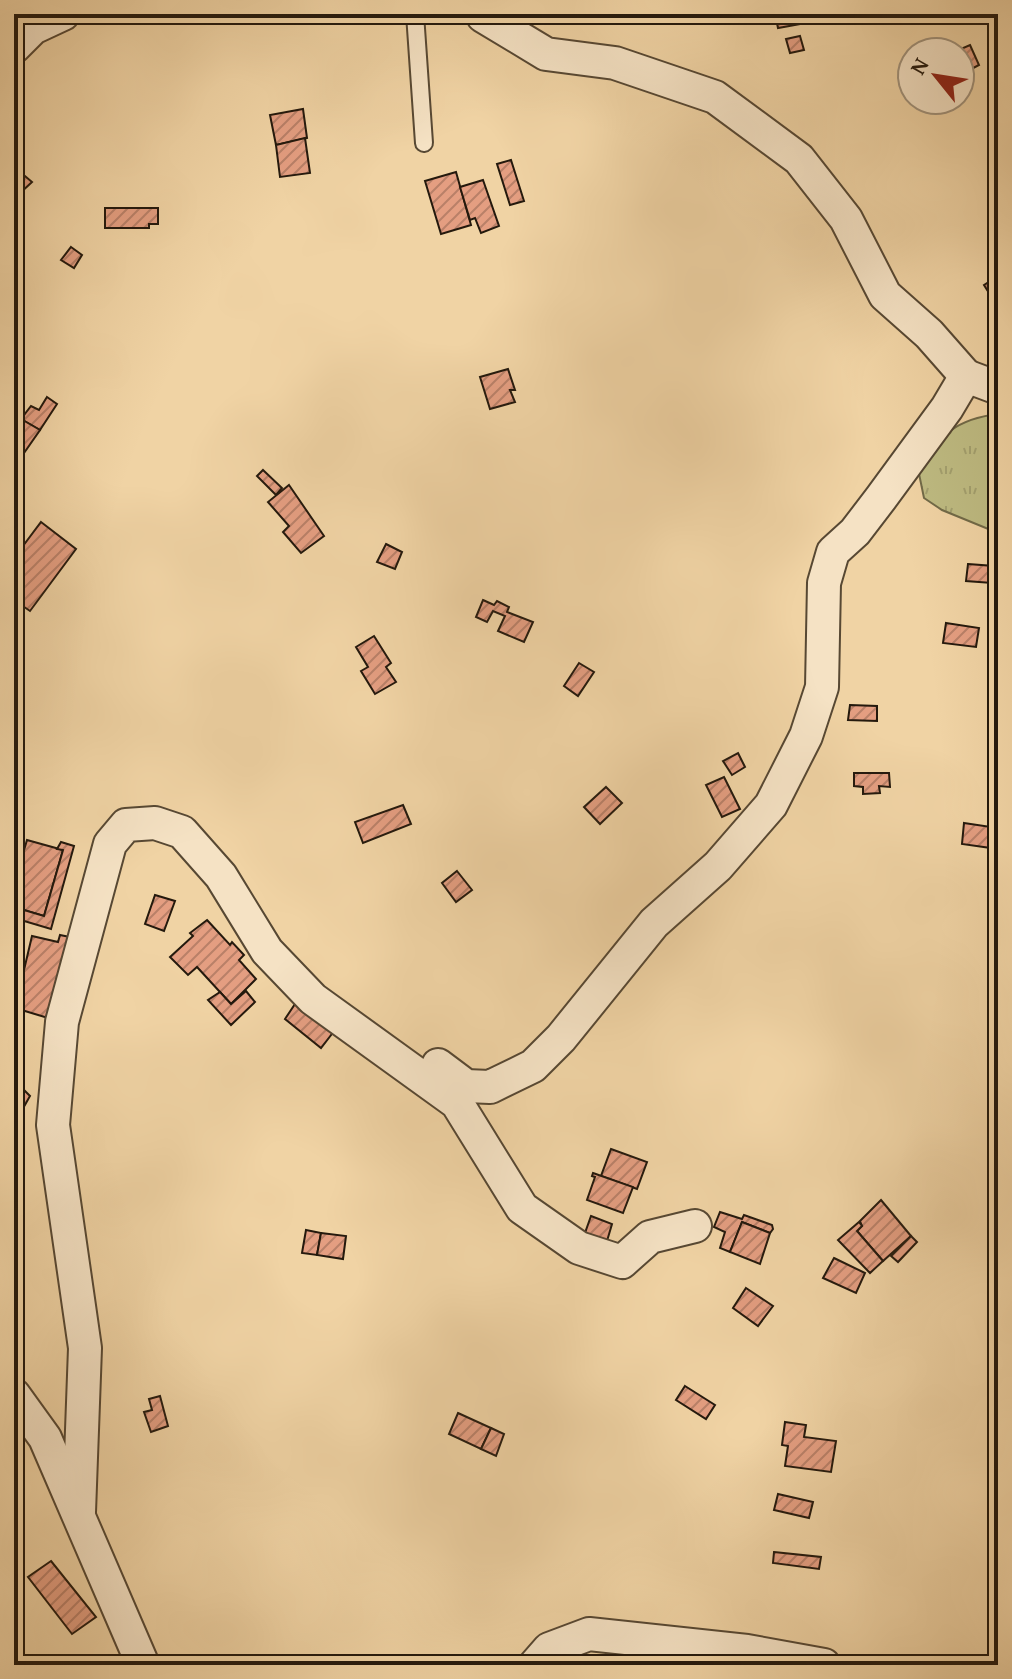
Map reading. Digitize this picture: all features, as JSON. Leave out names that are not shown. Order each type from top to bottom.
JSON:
[{"type":"street","points":[[14,47],[33,28],[63,14]]},
{"type":"street","points":[[484,14],[546,54],[615,63],[715,97],[739,114],[799,159],[846,219],[885,295],[929,334],[966,376],[998,388]]},
{"type":"street","points":[[392,1054],[440,1065],[466,1086],[490,1087],[533,1066],[561,1038],[654,923],[718,866],[771,805],[806,736],[822,687],[824,583],[833,552],[855,532],[881,498],[966,376]]},
{"type":"street","points":[[79,1512],[85,1348],[53,1125],[62,1022],[110,844],[126,825],[155,823],[182,832],[221,876],[267,951],[313,999],[457,1103],[522,1208],[579,1248],[622,1262],[650,1237],[695,1226]]},
{"type":"street","points":[[14,1395],[45,1438],[143,1665]]},
{"type":"street","points":[[535,1665],[549,1649],[589,1634],[747,1651],[824,1665]]},
{"type":"lane","points":[[415,14],[424,143]]},
{"type":"green space","points":[[998,414],[998,533],[942,510],[924,498],[918,469],[950,431],[971,420]]},
{"type":"building","points":[[775,14],[804,14],[806,23],[778,28]]},
{"type":"building","points":[[800,36],[804,50],[790,53],[786,39]]},
{"type":"building","points":[[303,109],[307,138],[276,145],[270,115]]},
{"type":"building","points":[[305,138],[310,173],[280,177],[276,145]]},
{"type":"building","points":[[511,160],[524,201],[510,205],[497,164]]},
{"type":"building","points":[[19,171],[32,182],[19,194],[14,189],[14,176]]},
{"type":"building","points":[[456,172],[471,225],[441,234],[425,181]]},
{"type":"building","points":[[483,180],[499,226],[481,233],[475,218],[470,220],[460,187]]},
{"type":"building","points":[[105,208],[158,208],[158,224],[149,224],[149,228],[105,228]]},
{"type":"building","points":[[71,247],[82,255],[74,268],[61,260]]},
{"type":"building","points":[[998,276],[998,302],[994,301],[984,285]]},
{"type":"building","points":[[508,369],[515,390],[510,390],[515,402],[490,409],[480,377]]},
{"type":"building","points":[[47,397],[57,404],[40,430],[21,419],[31,406],[39,410]]},
{"type":"building","points":[[21,419],[40,430],[15,466],[14,426]]},
{"type":"building","points":[[263,470],[282,488],[276,495],[257,476]]},
{"type":"building","points":[[289,485],[324,536],[301,553],[283,532],[289,526],[268,502]]},
{"type":"building","points":[[41,522],[76,549],[30,611],[14,600],[14,558]]},
{"type":"building","points":[[386,544],[402,552],[395,569],[377,562]]},
{"type":"building","points":[[968,564],[994,566],[992,583],[966,581]]},
{"type":"building","points":[[483,600],[494,605],[497,601],[509,607],[507,612],[533,622],[524,642],[498,631],[505,616],[493,611],[487,622],[476,617]]},
{"type":"building","points":[[946,623],[979,628],[976,647],[943,643]]},
{"type":"building","points":[[374,636],[391,663],[386,667],[396,682],[375,694],[361,671],[368,667],[356,647]]},
{"type":"building","points":[[579,663],[594,672],[578,696],[564,686]]},
{"type":"building","points":[[850,705],[877,706],[877,721],[848,720]]},
{"type":"building","points":[[738,753],[745,767],[732,775],[723,761]]},
{"type":"building","points":[[854,773],[889,773],[890,787],[879,786],[880,793],[863,794],[863,787],[854,786]]},
{"type":"building","points":[[724,777],[740,809],[722,817],[706,785]]},
{"type":"building","points":[[606,787],[622,803],[600,824],[584,807]]},
{"type":"building","points":[[403,805],[411,824],[363,843],[355,822]]},
{"type":"building","points":[[964,823],[998,828],[998,849],[962,844]]},
{"type":"building","points":[[27,840],[63,850],[44,916],[14,907],[14,884]]},
{"type":"building","points":[[61,842],[74,846],[51,929],[14,918],[14,907],[44,916],[63,850],[57,849]]},
{"type":"building","points":[[457,871],[472,890],[456,902],[442,883]]},
{"type":"building","points":[[155,895],[175,901],[164,931],[145,924]]},
{"type":"building","points":[[207,920],[244,955],[239,960],[256,979],[231,1004],[197,967],[188,975],[170,957],[193,936],[190,933]]},
{"type":"building","points":[[60,935],[70,937],[48,1018],[15,1008],[32,936],[58,942]]},
{"type":"building","points":[[246,991],[255,1002],[231,1025],[208,1000],[220,992],[231,1004]]},
{"type":"building","points":[[301,995],[338,1026],[321,1048],[285,1019]]},
{"type":"building","points":[[20,1086],[30,1096],[21,1112],[14,1117],[14,1092]]},
{"type":"building","points":[[611,1149],[647,1162],[637,1189],[601,1176]]},
{"type":"building","points":[[593,1173],[633,1187],[623,1213],[587,1200],[595,1177]]},
{"type":"building","points":[[881,1200],[911,1236],[883,1261],[857,1231],[862,1226],[860,1221]]},
{"type":"building","points":[[720,1212],[742,1219],[744,1215],[772,1225],[773,1229],[770,1233],[742,1222],[730,1252],[720,1248],[725,1232],[714,1227]]},
{"type":"building","points":[[591,1216],[612,1224],[607,1241],[585,1233]]},
{"type":"building","points":[[742,1222],[770,1233],[760,1264],[730,1252]]},
{"type":"building","points":[[859,1222],[862,1226],[857,1231],[883,1261],[870,1273],[838,1240]]},
{"type":"building","points":[[306,1230],[321,1233],[317,1255],[302,1253]]},
{"type":"building","points":[[321,1233],[346,1236],[343,1259],[317,1255]]},
{"type":"building","points":[[911,1236],[917,1242],[898,1262],[891,1256]]},
{"type":"building","points":[[834,1258],[865,1273],[856,1293],[823,1278]]},
{"type":"building","points":[[746,1288],[773,1306],[758,1326],[733,1308]]},
{"type":"building","points":[[685,1386],[715,1405],[706,1419],[676,1400]]},
{"type":"building","points":[[160,1396],[168,1426],[151,1432],[144,1412],[152,1410],[149,1399]]},
{"type":"building","points":[[458,1413],[491,1428],[481,1449],[449,1434]]},
{"type":"building","points":[[785,1422],[806,1425],[804,1437],[836,1441],[831,1472],[785,1466],[788,1446],[782,1445]]},
{"type":"building","points":[[491,1428],[504,1434],[496,1456],[481,1449]]},
{"type":"building","points":[[778,1494],[813,1502],[809,1518],[774,1510]]},
{"type":"building","points":[[774,1552],[821,1557],[819,1569],[773,1563]]},
{"type":"building","points":[[51,1561],[96,1617],[72,1634],[28,1577]]}]
